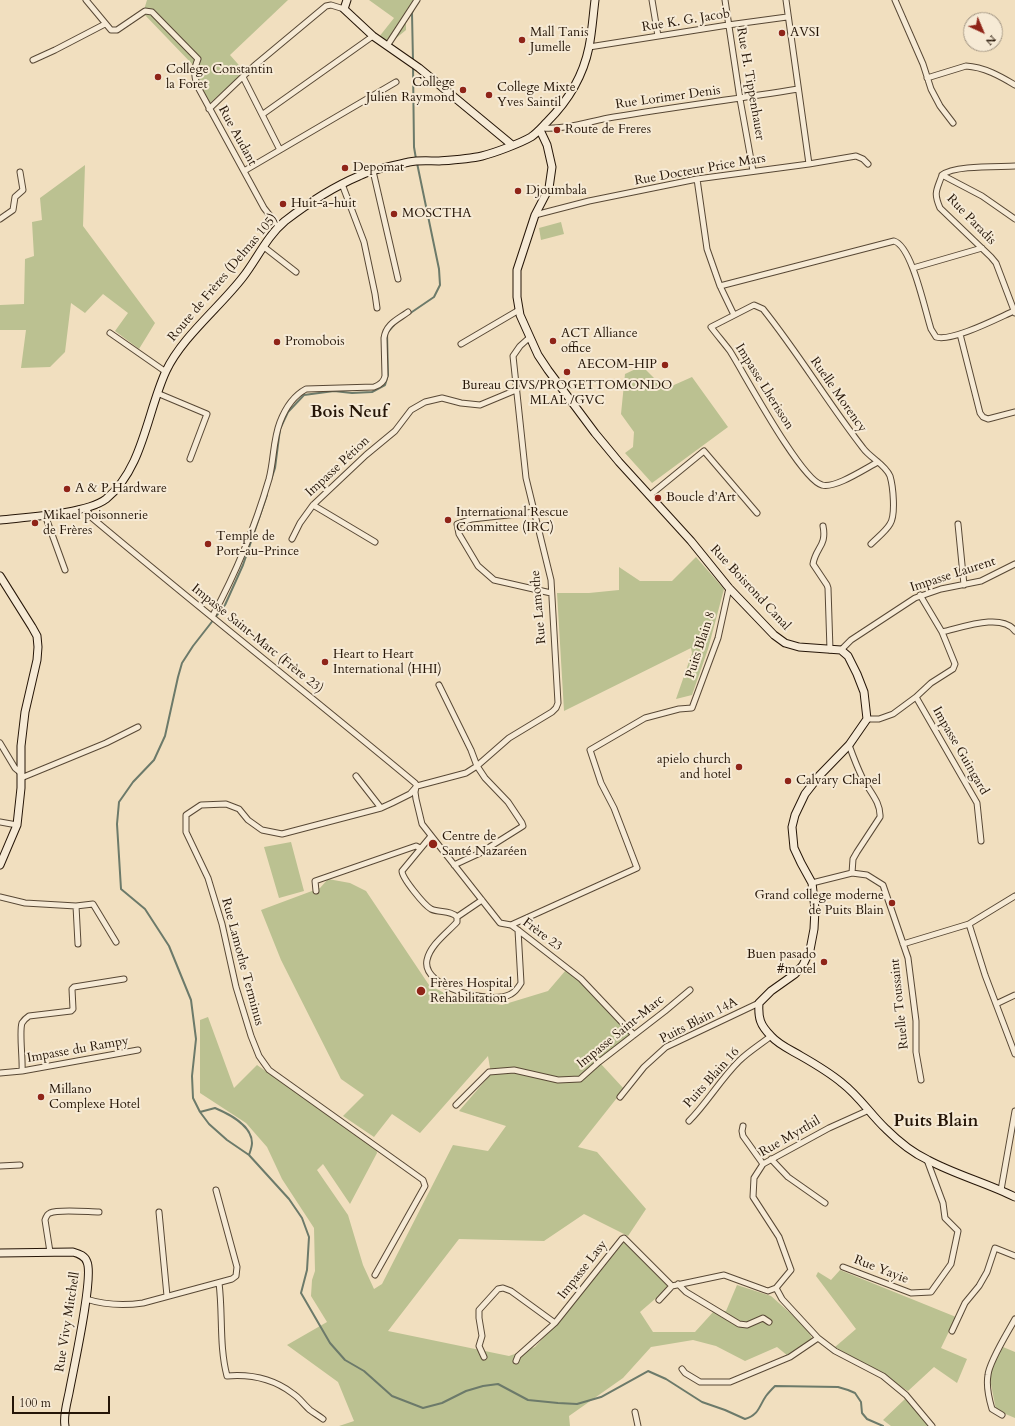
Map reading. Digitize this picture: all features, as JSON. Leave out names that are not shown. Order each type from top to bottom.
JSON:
[{"type":"street","points":[[33,60],[105,24],[86,0]]},
{"type":"street","points":[[344,9],[347,0]]},
{"type":"street","points":[[387,46],[417,0]]},
{"type":"street","name":"Route de Frères (Delmas 105)","points":[[0,520],[45,515],[94,506],[105,500],[116,489],[126,476],[134,461],[146,429],[156,393],[176,354],[242,279],[279,227],[311,203],[342,184],[373,171],[411,162],[441,161],[482,156],[531,137],[541,129],[565,102],[579,80],[588,48],[595,0]]},
{"type":"street","points":[[652,0],[658,36]]},
{"type":"street","name":"Rue H. Tippenhauer","points":[[724,0],[753,171]]},
{"type":"street","points":[[786,0],[787,18],[809,164]]},
{"type":"street","points":[[895,0],[913,40],[931,89],[940,106],[953,123]]},
{"type":"street","points":[[209,109],[254,66],[326,6],[331,5],[344,9],[372,36],[419,68],[512,145]]},
{"type":"street","name":"Rue Audant","points":[[105,24],[111,30],[117,30],[145,11],[152,12],[198,59],[195,66],[194,78],[209,109],[264,208],[279,227]]},
{"type":"street","name":"Rue K. G. Jacob","points":[[588,48],[728,25],[787,18]]},
{"type":"street","points":[[263,114],[372,36]]},
{"type":"street","points":[[927,78],[966,66],[972,66],[980,67],[1015,85]]},
{"type":"street","points":[[243,77],[280,150]]},
{"type":"street","points":[[244,171],[396,82]]},
{"type":"street","name":"Rue Lorimer Denis","points":[[541,129],[561,128],[613,117],[740,99],[798,89]]},
{"type":"street","name":"Rue Boisrond Canal","points":[[541,129],[547,145],[552,167],[549,188],[535,215],[517,270],[517,297],[519,310],[538,355],[596,433],[649,496],[690,541],[729,588],[774,635],[785,643],[799,647],[841,650]]},
{"type":"street","name":"Rue Docteur Price Mars","points":[[535,215],[589,201],[697,179],[856,156],[863,159],[868,164]]},
{"type":"street","points":[[942,175],[948,171],[976,167],[1015,166]]},
{"type":"street","points":[[373,171],[398,279]]},
{"type":"street","points":[[0,220],[13,210],[14,197],[23,190],[20,172]]},
{"type":"street","name":"Rue Paradis","points":[[1014,313],[996,263],[940,208],[936,198],[936,190],[942,175],[982,196],[1015,219]]},
{"type":"street","points":[[697,179],[707,249],[720,286],[734,315]]},
{"type":"street","points":[[342,184],[364,242],[376,294],[377,308]]},
{"type":"street","points":[[720,286],[894,241],[902,246],[913,268],[930,329],[933,334],[939,338],[960,334],[1014,313]]},
{"type":"street","points":[[264,247],[296,272]]},
{"type":"street","points":[[913,268],[982,248]]},
{"type":"street","name":"Ruelle Morency","points":[[711,327],[754,305],[763,309],[849,431],[866,452],[888,472],[890,477],[893,518],[891,524],[871,544]]},
{"type":"street","points":[[461,344],[519,310]]},
{"type":"street","points":[[212,617],[232,577],[253,525],[272,468],[280,422],[291,401],[299,393],[306,389],[374,387],[379,385],[385,380],[386,376],[385,332],[391,323],[408,312]]},
{"type":"street","name":"Impasse Lherisson","points":[[711,327],[728,349],[795,459],[814,481],[826,486],[837,483],[878,462]]},
{"type":"street","points":[[110,333],[166,372]]},
{"type":"street","points":[[960,334],[980,413],[983,417],[988,419],[1015,412]]},
{"type":"street","name":"Rue Lamothe","points":[[417,786],[466,773],[477,766],[509,738],[552,712],[558,703],[550,580],[526,478],[516,390],[514,356],[520,346],[530,337]]},
{"type":"street","name":"Impasse Pétion","points":[[292,539],[300,524],[314,505],[366,455],[395,431],[411,410],[425,402],[442,398],[461,403],[480,405],[516,390]]},
{"type":"street","points":[[156,393],[207,414],[190,459]]},
{"type":"street","points":[[649,496],[704,451],[757,513]]},
{"type":"street","points":[[314,505],[375,542]]},
{"type":"street","name":"Impasse Saint-Marc (Frère 23)","points":[[86,508],[91,517],[150,568],[212,617],[417,786]]},
{"type":"street","points":[[535,512],[477,518],[457,524],[459,534],[478,566],[494,580],[551,592]]},
{"type":"street","points":[[45,515],[65,570]]},
{"type":"street","points":[[958,524],[964,585]]},
{"type":"street","points":[[823,526],[825,535],[824,541],[814,558],[813,564],[828,588],[830,650]]},
{"type":"street","name":"Impasse Laurent","points":[[841,650],[851,640],[920,595],[981,581],[1015,564]]},
{"type":"street","points":[[0,576],[37,636],[38,647],[37,660],[25,712],[21,746],[21,788],[17,825],[0,865]]},
{"type":"street","name":"Puits Blain 8","points":[[511,925],[638,868],[614,808],[601,783],[590,750],[645,718],[679,709],[692,708],[718,638],[729,588]]},
{"type":"street","points":[[867,719],[879,719],[894,714],[931,683],[953,669],[955,664],[942,632],[920,595]]},
{"type":"street","points":[[942,632],[986,622],[1006,624],[1015,631]]},
{"type":"street","points":[[841,650],[848,656],[864,692],[867,719],[849,745],[819,776],[805,794],[795,815],[792,826],[794,848],[800,863],[812,883],[815,909],[814,928],[810,950],[803,965],[795,974],[771,991],[759,1003],[758,1015],[763,1027],[780,1044],[810,1061],[842,1083],[886,1129],[909,1148],[927,1160],[1015,1197]]},
{"type":"street","points":[[439,685],[471,750],[477,766],[485,778],[508,802],[523,826],[480,853],[454,865]]},
{"type":"street","name":"Impasse Guingard","points":[[916,697],[978,803],[981,841]]},
{"type":"street","points":[[21,776],[106,743],[138,727]]},
{"type":"street","points":[[0,743],[21,776]]},
{"type":"street","points":[[849,745],[863,779],[879,805],[880,812],[880,817],[853,859],[852,873]]},
{"type":"street","points":[[356,776],[381,808]]},
{"type":"street","name":"Rue Lamothe Terminus","points":[[375,1275],[425,1186],[425,1183],[423,1180],[269,1070],[250,1036],[236,987],[222,924],[208,878],[186,832],[186,815],[202,806],[226,804],[239,809],[248,820],[262,830],[282,834],[381,808],[410,794],[417,786]]},
{"type":"street","name":"Frère 23","points":[[417,786],[415,792],[422,824],[500,923],[511,925],[581,979],[634,1035]]},
{"type":"street","points":[[0,822],[17,825]]},
{"type":"street","points":[[431,836],[402,872],[402,875],[426,905],[431,909],[454,914],[457,917]]},
{"type":"street","points":[[316,891],[315,881],[416,846],[420,848]]},
{"type":"street","name":"Ruelle Toussaint","points":[[812,883],[852,873],[867,875],[883,885],[908,958],[916,1021],[916,1052],[921,1080]]},
{"type":"street","points":[[903,944],[969,924],[1015,896]]},
{"type":"street","points":[[0,897],[25,903],[76,906],[91,903],[94,905],[116,942]]},
{"type":"street","points":[[482,900],[457,917],[457,922],[430,950],[426,962],[429,972],[437,982],[480,998],[497,998],[510,995],[521,983],[518,930]]},
{"type":"street","points":[[76,906],[78,944]]},
{"type":"street","points":[[969,924],[985,975],[1014,1050]]},
{"type":"street","name":"Impasse du Rampy","points":[[22,1070],[21,1030],[25,1019],[29,1016],[71,1011],[73,1009],[72,989],[74,987],[124,979]]},
{"type":"street","name":"Impasse Saint-Marc","points":[[456,1105],[489,1072],[514,1070],[558,1080],[580,1079],[599,1062],[690,990]]},
{"type":"street","points":[[996,1004],[1015,995]]},
{"type":"street","name":"Puits Blain 14A","points":[[620,1097],[644,1067],[666,1047],[759,1003]]},
{"type":"street","name":"Puits Blain 16","points":[[689,1121],[701,1109],[712,1091],[740,1060],[771,1036]]},
{"type":"street","name":"Impasse du Rampy","points":[[0,1073],[138,1050]]},
{"type":"street","name":"Rue Myrthil","points":[[776,1288],[791,1270],[779,1237],[753,1197],[754,1178],[762,1164],[829,1128],[869,1110]]},
{"type":"street","points":[[1001,1190],[1015,1111]]},
{"type":"street","points":[[743,1126],[743,1136],[762,1164]]},
{"type":"street","points":[[771,1159],[788,1177],[825,1202]]},
{"type":"street","name":"Rue Yayie","points":[[843,1268],[911,1293],[931,1292],[951,1264],[958,1231],[945,1218],[943,1203],[927,1160]]},
{"type":"street","points":[[0,1166],[20,1165]]},
{"type":"street","points":[[86,1299],[97,1302],[129,1305],[143,1303],[219,1283],[232,1279],[236,1276],[237,1272],[216,1190]]},
{"type":"street","points":[[50,1252],[45,1220],[48,1214],[51,1212],[99,1212]]},
{"type":"street","points":[[159,1212],[167,1296]]},
{"type":"street","name":"Impasse Lasy","points":[[555,1323],[622,1238],[626,1239],[672,1286]]},
{"type":"street","points":[[952,1331],[965,1303],[979,1286],[987,1272],[995,1248],[1015,1256]]},
{"type":"street","name":"Rue Vivy Mitchell","points":[[0,1253],[73,1252],[80,1254],[87,1262],[89,1270],[86,1299],[68,1397],[65,1426]]},
{"type":"street","points":[[659,1300],[672,1286],[724,1275],[768,1291],[776,1288],[782,1299],[818,1338],[835,1351],[883,1376],[906,1395],[932,1426]]},
{"type":"street","points":[[219,1283],[222,1303],[223,1360],[227,1376],[250,1375],[265,1379],[281,1386],[293,1393],[310,1410],[323,1419]]},
{"type":"street","points":[[678,1284],[686,1292],[739,1324],[747,1325],[763,1318],[770,1322]]},
{"type":"street","points":[[484,1358],[479,1346],[482,1336],[478,1312],[500,1288],[511,1291],[555,1323],[518,1356],[516,1361]]},
{"type":"street","points":[[1002,1415],[992,1409],[989,1399],[988,1374],[995,1357],[1015,1319]]},
{"type":"street","points":[[682,1369],[685,1373],[700,1382],[730,1382],[790,1357],[818,1338]]},
{"type":"street","points":[[635,1412],[638,1426]]},
{"type":"green space","points":[[147,0],[288,0],[230,55],[245,72],[210,103],[197,87],[194,66],[143,13]]},
{"type":"green space","points":[[369,0],[414,0],[406,18],[406,30],[389,44],[379,37],[394,18]]},
{"type":"green space","points":[[85,165],[83,226],[155,323],[139,349],[115,331],[128,313],[103,294],[85,313],[71,303],[65,352],[50,367],[21,368],[26,330],[0,330],[0,305],[24,304],[25,259],[34,256],[32,222],[42,220],[40,198]]},
{"type":"green space","points":[[561,222],[564,234],[541,240],[539,228]]},
{"type":"green space","points":[[642,366],[665,389],[692,377],[728,427],[652,483],[625,453],[633,447],[634,432],[621,414],[625,374]]},
{"type":"green space","points":[[696,557],[724,589],[708,649],[692,695],[676,699],[692,653],[691,648],[564,711],[557,593],[589,593],[619,590],[619,567],[640,581],[672,581]]},
{"type":"green space","points":[[291,842],[304,891],[279,898],[264,847]]},
{"type":"green space","points":[[328,879],[350,883],[366,891],[429,985],[452,997],[502,1005],[548,991],[566,970],[579,981],[631,1036],[601,1064],[624,1089],[578,1147],[597,1152],[646,1209],[628,1236],[584,1214],[544,1241],[459,1239],[388,1331],[509,1356],[535,1347],[573,1305],[624,1242],[628,1243],[670,1286],[640,1312],[653,1332],[695,1332],[714,1311],[726,1311],[737,1285],[771,1296],[806,1327],[813,1340],[788,1356],[777,1347],[745,1361],[716,1346],[693,1340],[651,1347],[623,1378],[569,1416],[570,1426],[339,1426],[354,1421],[338,1382],[287,1345],[327,1322],[311,1296],[312,1280],[315,1271],[314,1228],[282,1179],[267,1147],[246,1123],[200,1093],[200,1020],[208,1017],[234,1088],[257,1065],[376,1148],[377,1153],[350,1204],[323,1164],[317,1170],[348,1215],[363,1265],[374,1289],[382,1284],[453,1145],[488,1151],[506,1126],[459,1111],[491,1074],[488,1056],[420,1133],[392,1114],[374,1137],[343,1116],[364,1095],[341,1079],[281,960],[261,910],[320,888]]},
{"type":"green space","points":[[840,1270],[956,1317],[941,1348],[967,1359],[957,1383],[934,1367],[908,1391],[835,1347],[856,1329],[816,1276],[818,1272],[831,1280]]},
{"type":"green space","points":[[1003,1347],[1015,1352],[1015,1418],[996,1410],[989,1374]]},
{"type":"green space","points":[[905,1399],[930,1426],[891,1426],[883,1420]]},
{"type":"waterway","points":[[413,61],[412,13],[414,8]]},
{"type":"waterway","points":[[413,66],[414,147],[416,159]]},
{"type":"waterway","points":[[409,314],[434,297],[440,285],[439,269],[417,163]]},
{"type":"waterway","points":[[271,480],[275,468],[280,429],[288,412],[304,395],[334,391],[352,393],[372,392],[385,385],[388,375],[387,333],[394,325]]},
{"type":"waterway","points":[[267,495],[243,565],[225,605],[193,646],[182,663],[165,736],[154,760],[133,782],[119,802],[117,824],[121,889],[145,909],[169,946],[191,1000],[196,1039],[192,1076],[193,1098],[200,1112],[209,1124],[227,1140],[249,1155],[289,1199],[302,1218],[309,1237],[307,1270],[301,1293],[330,1343],[345,1360],[364,1371],[392,1396],[423,1408],[442,1403],[466,1391],[483,1386],[498,1384],[528,1400],[577,1404],[601,1397],[648,1371],[666,1379],[702,1402],[745,1419],[756,1413],[766,1396],[775,1386],[838,1387],[855,1393],[861,1402],[862,1413],[867,1419],[883,1426]]},
{"type":"waterway","points":[[200,1112],[215,1108],[227,1113],[239,1121],[251,1137],[252,1145],[249,1155]]},
{"type":"place","name":"AVSI","points":[[782,33]]},
{"type":"place","name":"Mall Tanis Jumelle","points":[[522,40]]},
{"type":"place","name":"College Constantin la Foret","points":[[158,77]]},
{"type":"place","name":"College Julien Raymond","points":[[463,90]]},
{"type":"place","name":"College Mixte Yves Saintil","points":[[489,95]]},
{"type":"place","name":"Route de Freres","points":[[557,130]]},
{"type":"place","name":"Depomat","points":[[345,168]]},
{"type":"place","name":"Djoumbala","points":[[518,191]]},
{"type":"place","name":"Huit-a-huit","points":[[283,204]]},
{"type":"place","name":"MOSCTHA","points":[[394,214]]},
{"type":"place","name":"ACT Alliance office","points":[[553,341]]},
{"type":"place","name":"Promobois","points":[[277,342]]},
{"type":"place","name":"AECOM-HIP","points":[[665,365]]},
{"type":"place","name":"Bureau CIVS/PROGETTOMONDO MLAL /GVC","points":[[567,372]]},
{"type":"place","name":"A & P Hardware","points":[[67,489]]},
{"type":"place","name":"Boucle d’Art","points":[[658,498]]},
{"type":"place","name":"International Rescue Committee (IRC)","points":[[448,520]]},
{"type":"place","name":"Mikael poisonnerie de Frères","points":[[35,523]]},
{"type":"place","name":"Temple de Port-au-Prince","points":[[208,544]]},
{"type":"place","name":"Heart to Heart International (HHI)","points":[[325,662]]},
{"type":"place","name":"apielo church and hotel","points":[[739,767]]},
{"type":"place","name":"Calvary Chapel","points":[[788,781]]},
{"type":"place","name":"Centre de Santé Nazaréen","points":[[433,844]]},
{"type":"place","name":"Grand college moderne de Puits Blain","points":[[892,903]]},
{"type":"place","name":"Buen pasado #motel","points":[[824,962]]},
{"type":"place","name":"Frères Hospital Rehabilitation","points":[[421,991]]},
{"type":"place","name":"Millano Complexe Hotel","points":[[41,1097]]},
{"type":"district","name":"Bois Neuf","points":[[349,413]]},
{"type":"district","name":"Puits Blain","points":[[936,1122]]}]
